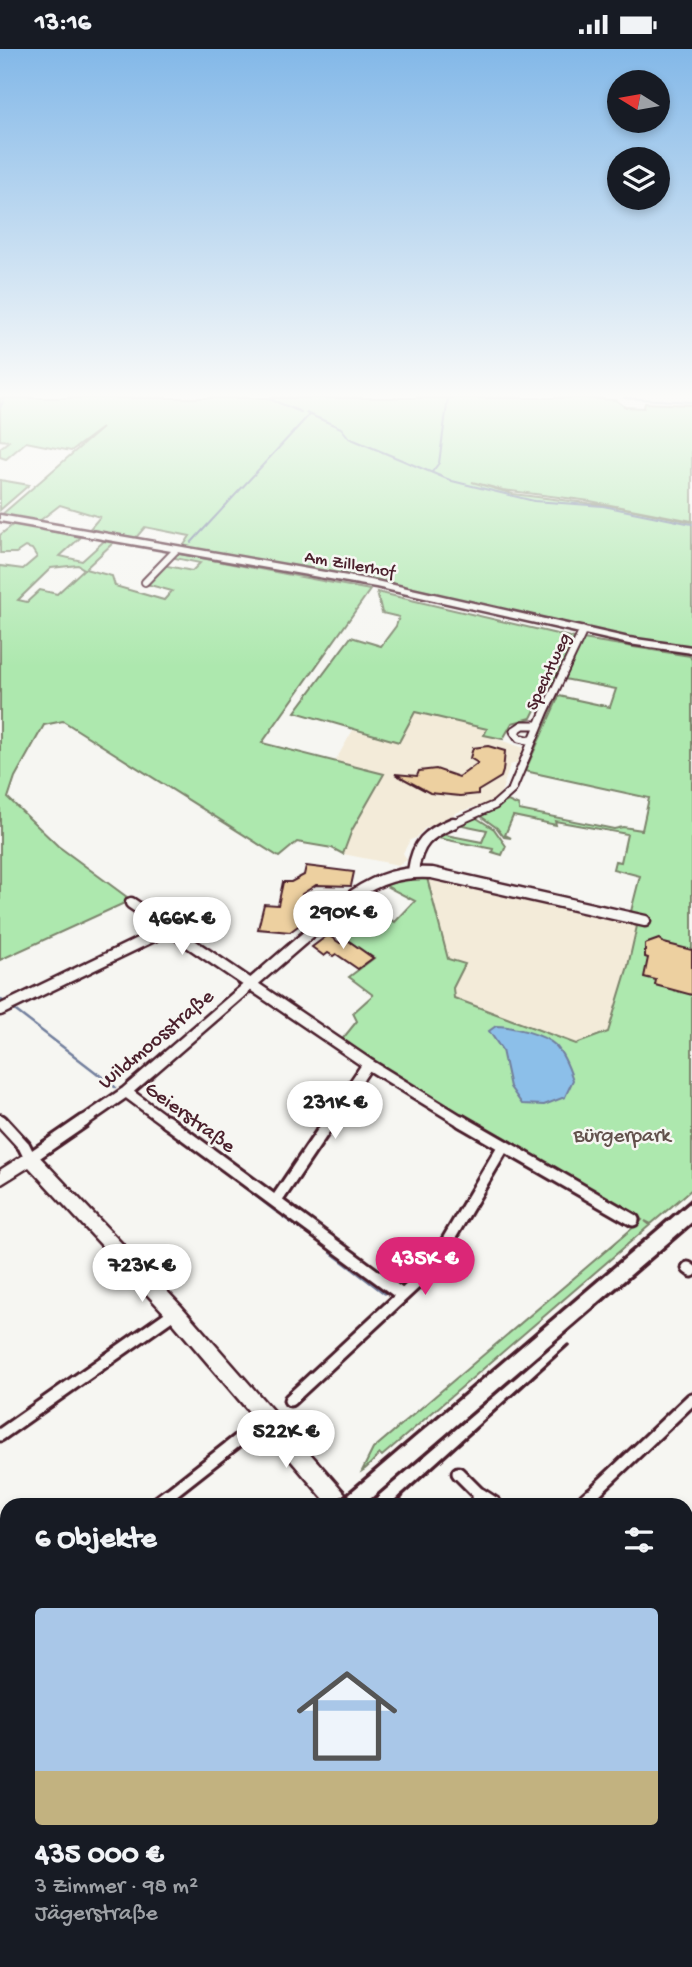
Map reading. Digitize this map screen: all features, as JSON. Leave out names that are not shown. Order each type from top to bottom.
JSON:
[{"type":"street","name":"Am Zillerhof","points":[[0,518],[376,584],[583,631],[692,650]]},
{"type":"street","points":[[145,582],[176,550]]},
{"type":"street","name":"Spechtweg","points":[[413,871],[416,854],[433,834],[506,798],[516,786],[538,725],[583,631]]},
{"type":"street","name":"Spechtweg","points":[[532,741],[519,738],[514,731],[523,725],[538,725]]},
{"type":"street","name":"Wildmoosstraße","points":[[0,1178],[126,1092],[375,880],[413,871],[432,873],[645,921]]},
{"type":"street","points":[[131,903],[368,1064],[503,1147],[552,1172],[633,1220]]},
{"type":"street","points":[[0,1010],[168,929]]},
{"type":"street","points":[[276,1201],[368,1064]]},
{"type":"street","name":"Geierstraße","points":[[126,1092],[402,1295]]},
{"type":"street","points":[[0,1121],[24,1146],[30,1158],[175,1312],[336,1498]]},
{"type":"street","points":[[290,1401],[431,1269],[503,1147]]},
{"type":"street","points":[[0,1435],[175,1312]]},
{"type":"street","points":[[594,1498],[692,1399]]},
{"type":"street","points":[[166,1498],[245,1435]]},
{"type":"street","points":[[458,1473],[483,1498]]},
{"type":"shaded area","points":[[415,712],[487,729],[485,735],[524,748],[517,763],[510,765],[502,790],[495,801],[458,812],[424,829],[416,838],[410,840],[403,853],[407,860],[398,865],[343,854],[352,830],[384,774],[334,763],[353,730],[399,742]]},
{"type":"shaded area","points":[[427,878],[637,925],[608,1032],[576,1044],[454,998],[448,959]]},
{"type":"green space","points":[[0,488],[26,488],[0,510]]},
{"type":"green space","points":[[33,488],[491,488],[513,494],[619,507],[692,522],[692,647],[628,637],[367,581],[182,548],[190,536],[145,527],[134,540],[87,532],[100,517],[60,505],[38,522],[0,516]]},
{"type":"green space","points":[[493,488],[692,488],[692,521],[590,501]]},
{"type":"green space","points":[[14,524],[81,537],[60,556],[82,561],[104,541],[113,543],[85,569],[112,576],[115,586],[164,600],[172,591],[146,584],[163,565],[192,571],[200,563],[170,557],[175,553],[370,590],[262,743],[384,774],[352,830],[343,854],[332,848],[297,842],[279,857],[63,721],[44,725],[15,777],[8,798],[58,846],[131,900],[0,960],[0,566],[23,569],[37,557],[32,549],[25,547],[16,553],[0,553],[0,535]],"holes":[[[78,565],[84,569],[57,594],[40,590],[27,602],[18,600],[51,568]]]},
{"type":"green space","points":[[377,592],[574,638],[552,689],[546,688],[531,718],[512,723],[503,739],[484,735],[487,729],[415,712],[399,742],[295,712],[351,637],[381,646],[396,626],[399,617],[382,613]]},
{"type":"green space","name":"Bürgerpark","points":[[583,639],[690,656],[692,660],[692,1189],[651,1224],[645,1221],[650,1225],[362,1471],[373,1449],[642,1220],[506,1145],[340,1042],[357,1021],[353,1013],[373,995],[349,977],[374,958],[326,926],[354,901],[395,922],[415,901],[378,882],[406,876],[427,878],[448,959],[465,964],[453,988],[454,998],[576,1044],[608,1032],[637,926],[628,923],[640,876],[613,869],[615,861],[621,862],[627,834],[555,821],[556,825],[513,816],[505,835],[511,838],[504,837],[497,828],[479,815],[508,801],[519,806],[519,810],[614,829],[623,827],[642,830],[649,798],[525,771],[559,696],[610,707],[616,689],[564,679]]},
{"type":"green space","points":[[475,817],[494,829],[506,846],[502,855],[492,852],[493,849],[438,838],[435,841],[431,839],[447,831],[446,835],[482,842],[487,830],[453,823]]},
{"type":"water","points":[[496,1026],[527,1031],[555,1045],[564,1057],[573,1080],[565,1097],[544,1105],[522,1104],[510,1087],[502,1050],[489,1031]]},
{"type":"building","points":[[488,746],[505,751],[503,771],[501,777],[478,791],[478,794],[460,796],[430,793],[395,774],[417,776],[419,771],[436,769],[459,777],[478,763],[470,758],[473,748]]},
{"type":"building","points":[[306,866],[354,872],[351,886],[316,885],[302,894],[299,910],[310,917],[290,932],[258,929],[264,904],[278,905],[283,882],[291,882],[304,875]]},
{"type":"building","points":[[328,935],[340,943],[346,939],[373,958],[358,969],[336,954],[333,956],[328,953],[324,956],[312,947]]},
{"type":"building","points":[[659,939],[664,943],[692,950],[692,995],[655,985],[656,980],[644,977],[648,958],[645,957],[645,944]]},
{"type":"waterway","points":[[191,543],[242,488]]},
{"type":"waterway","points":[[479,488],[534,501],[603,506],[692,524]]},
{"type":"waterway","points":[[0,999],[7,1004]]},
{"type":"waterway","points":[[12,1008],[115,1087]]},
{"type":"waterway","points":[[232,1177],[276,1211]]},
{"type":"waterway","points":[[284,1217],[304,1231]]},
{"type":"waterway","points":[[331,1252],[385,1293]]},
{"type":"railway","points":[[343,1497],[692,1199]]},
{"type":"railway","points":[[375,1497],[692,1224]]},
{"type":"railway","points":[[400,1497],[568,1345]]}]
